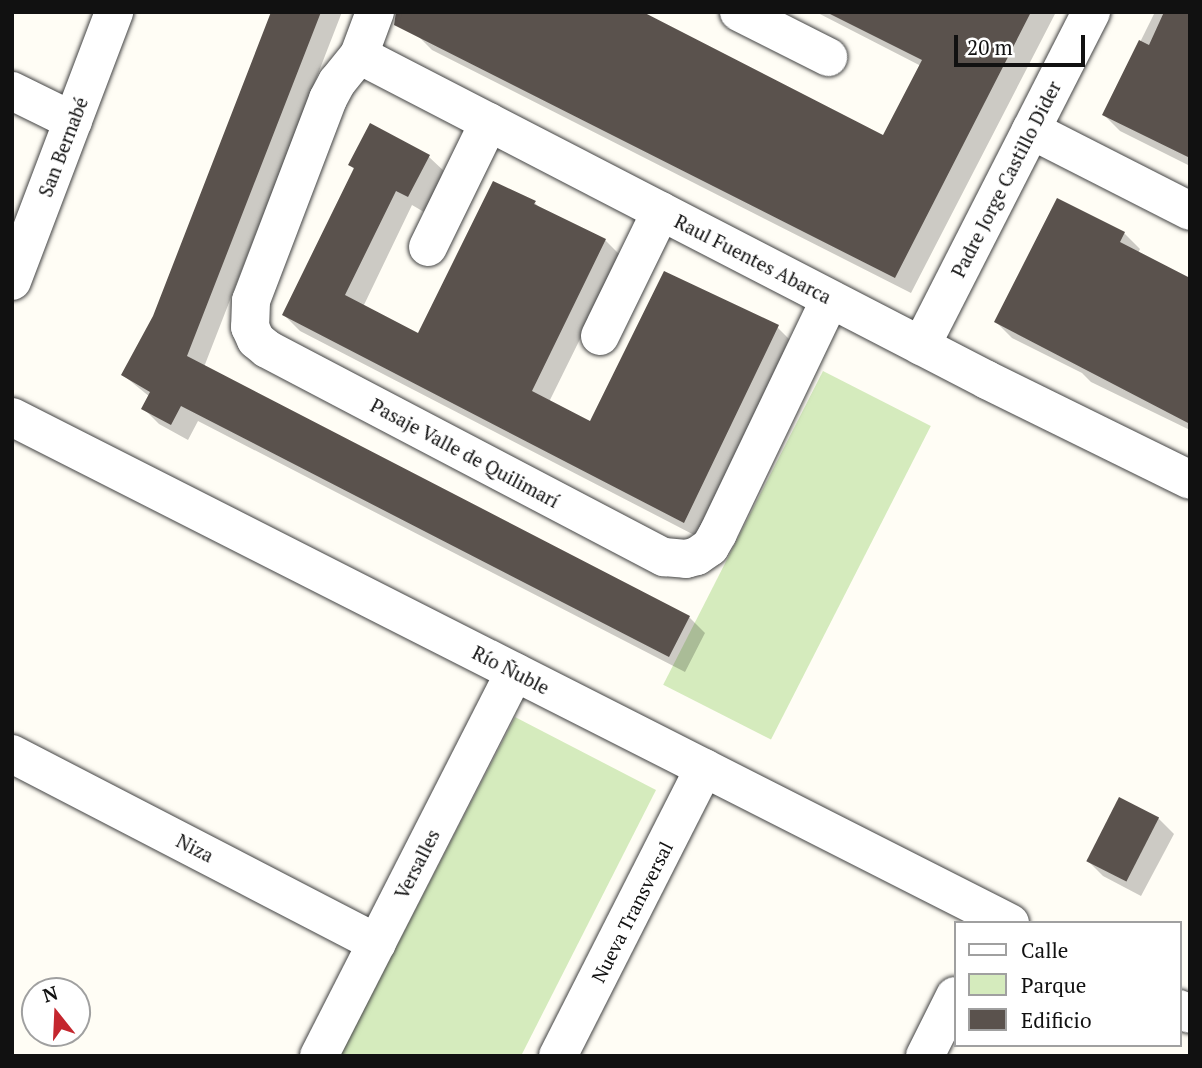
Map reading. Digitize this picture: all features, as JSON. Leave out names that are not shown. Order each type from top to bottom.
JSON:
[{"type":"street","name":"San Bernabé","points":[[12,281],[114,12]]},
{"type":"street","points":[[359,55],[375,12]]},
{"type":"street","points":[[739,12],[828,57]]},
{"type":"street","name":"Padre Jorge Castillo Dider","points":[[921,346],[1091,12]]},
{"type":"street","name":"Raul Fuentes Abarca","points":[[359,55],[921,346],[1190,480]]},
{"type":"street","name":"Pasaje Valle de Quilimarí","points":[[359,55],[337,82],[328,99],[251,301],[250,327],[256,340],[267,349],[664,557],[686,559],[697,556],[710,547],[831,299]]},
{"type":"street","points":[[12,91],[72,121]]},
{"type":"street","points":[[428,247],[489,122]]},
{"type":"street","points":[[1031,130],[1190,211]]},
{"type":"street","points":[[600,336],[661,211]]},
{"type":"street","name":"Río Ñuble","points":[[12,417],[1000,920]]},
{"type":"street","name":"Versalles","points":[[319,1056],[515,672]]},
{"type":"street","name":"Niza","points":[[12,754],[377,943]]},
{"type":"street","name":"Nueva Transversal","points":[[558,1056],[704,768]]},
{"type":"street","points":[[925,1056],[954,998]]},
{"type":"green space","points":[[823,371],[931,426],[771,740],[663,685]]},
{"type":"green space","points":[[515,717],[656,790],[521,1056],[340,1056]]},
{"type":"building","points":[[271,12],[321,12],[187,356],[690,616],[669,657],[181,406],[171,425],[141,409],[150,392],[121,375],[153,316]]},
{"type":"building","points":[[396,12],[643,12],[883,135],[922,60],[826,12],[1031,12],[895,278],[394,25]]},
{"type":"building","points":[[1164,12],[1190,12],[1190,158],[1102,115],[1139,40],[1149,45]]},
{"type":"building","points":[[370,123],[430,155],[408,197],[396,191],[345,295],[418,333],[493,181],[536,201],[534,204],[606,239],[532,391],[590,421],[664,271],[779,325],[684,523],[282,315],[354,168],[348,165]]},
{"type":"building","points":[[1057,198],[1125,232],[1120,242],[1190,278],[1190,424],[994,322]]},
{"type":"building","points":[[1119,797],[1159,817],[1126,882],[1086,861]]}]
